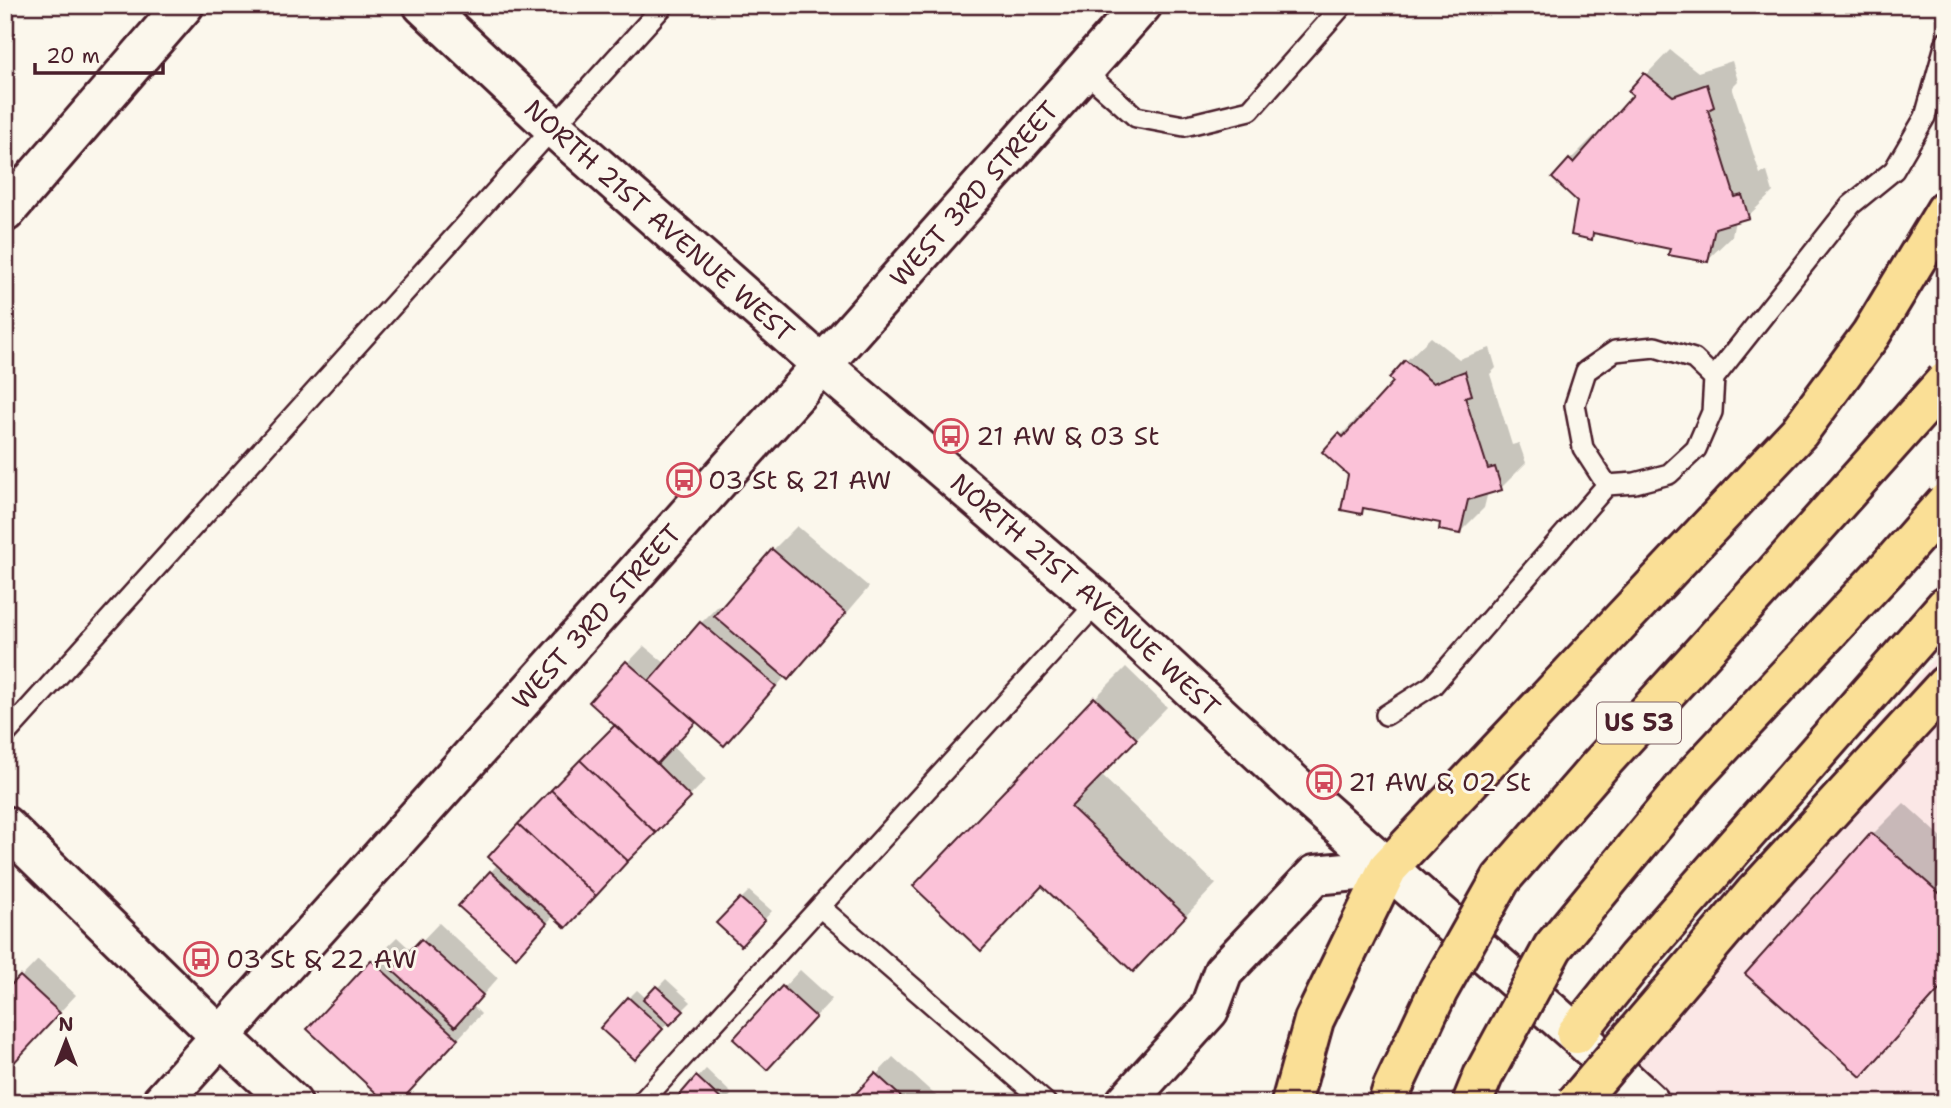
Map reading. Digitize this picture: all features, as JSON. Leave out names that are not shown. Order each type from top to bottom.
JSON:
[{"type":"highway","points":[[1291,1103],[1314,1020],[1388,868],[1798,432],[1871,334],[1946,210]]},
{"type":"highway","name":"US 53","points":[[1388,1103],[1438,991],[1502,879],[1600,765],[1946,381]]},
{"type":"highway","name":"US 53","points":[[1472,1103],[1483,1076],[1553,947],[1695,776],[1946,502]]},
{"type":"highway","points":[[1576,1034],[1637,958],[1946,606]]},
{"type":"highway","points":[[1576,1103],[1754,894],[1946,685]]},
{"type":"street","points":[[5,212],[184,5]]},
{"type":"street","name":"NORTH 21ST AVENUE WEST","points":[[423,5],[554,128],[822,365],[1098,602],[1312,801],[1576,1034],[1650,1103]]},
{"type":"street","name":"WEST 3RD STREET","points":[[162,1103],[1142,5]]},
{"type":"street","points":[[5,826],[292,1103]]},
{"type":"street","points":[[1125,1103],[1209,1010],[1223,972],[1315,875],[1388,868]]},
{"type":"lane","points":[[5,735],[664,5]]},
{"type":"lane","points":[[1084,71],[1136,117],[1184,126],[1250,110],[1343,5]]},
{"type":"lane","points":[[1386,715],[1433,685],[1607,485],[1635,483],[1669,474],[1696,449],[1713,412],[1714,378],[1851,205],[1894,170],[1926,117],[1946,42]]},
{"type":"lane","points":[[1607,485],[1583,448],[1575,405],[1586,371],[1615,351],[1655,347],[1693,359],[1714,378]]},
{"type":"lane","points":[[641,1103],[1098,602]]},
{"type":"lane","points":[[820,907],[1046,1103]]},
{"type":"shaded area","points":[[1946,644],[1946,1103],[1554,1103]]},
{"type":"building","points":[[1644,73],[1673,96],[1707,84],[1714,107],[1708,110],[1735,197],[1742,195],[1749,218],[1715,228],[1708,262],[1668,255],[1670,249],[1593,233],[1592,240],[1571,235],[1577,201],[1552,178],[1569,159],[1573,163],[1633,95],[1628,91]]},
{"type":"building","points":[[1405,360],[1433,383],[1465,371],[1472,395],[1465,397],[1488,469],[1495,467],[1502,490],[1468,500],[1460,534],[1439,530],[1440,523],[1363,508],[1362,514],[1341,510],[1348,475],[1322,452],[1339,433],[1343,437],[1393,382],[1389,378]]},
{"type":"building","points":[[772,549],[846,613],[788,680],[714,616]]},
{"type":"building","points":[[700,622],[776,686],[724,746],[649,681]]},
{"type":"building","points":[[626,661],[696,722],[657,764],[589,702]]},
{"type":"building","points":[[1094,697],[1137,739],[1071,807],[1186,916],[1133,972],[1042,886],[981,951],[913,886]]},
{"type":"building","points":[[615,725],[691,798],[656,833],[580,760]]},
{"type":"building","points":[[580,760],[656,833],[628,861],[551,790]]},
{"type":"building","points":[[551,790],[628,861],[596,896],[518,824]]},
{"type":"building","points":[[518,824],[596,896],[566,928],[488,857]]},
{"type":"building","points":[[1871,833],[1946,899],[1946,982],[1861,1077],[1745,974]]},
{"type":"building","points":[[490,871],[547,923],[516,958],[458,906]]},
{"type":"building","points":[[740,898],[765,920],[741,946],[716,923]]},
{"type":"building","points":[[421,939],[483,995],[455,1027],[392,970]]},
{"type":"building","points":[[371,960],[458,1039],[399,1103],[387,1103],[307,1029]]},
{"type":"building","points":[[20,976],[60,1013],[10,1067],[5,1063],[5,991]]},
{"type":"building","points":[[656,986],[684,1011],[670,1025],[643,1000]]},
{"type":"building","points":[[782,986],[816,1017],[767,1070],[733,1039]]},
{"type":"building","points":[[628,997],[663,1029],[635,1060],[600,1028]]},
{"type":"building","points":[[875,1073],[908,1103],[847,1103]]},
{"type":"building","points":[[696,1076],[725,1103],[685,1103],[678,1097]]},
{"type":"place","name":"21 AW & 03 St","points":[[951,436]]},
{"type":"place","name":"03 St & 21 AW","points":[[684,480]]},
{"type":"place","name":"21 AW & 02 St","points":[[1324,782]]},
{"type":"place","name":"03 St & 22 AW","points":[[201,959]]}]
